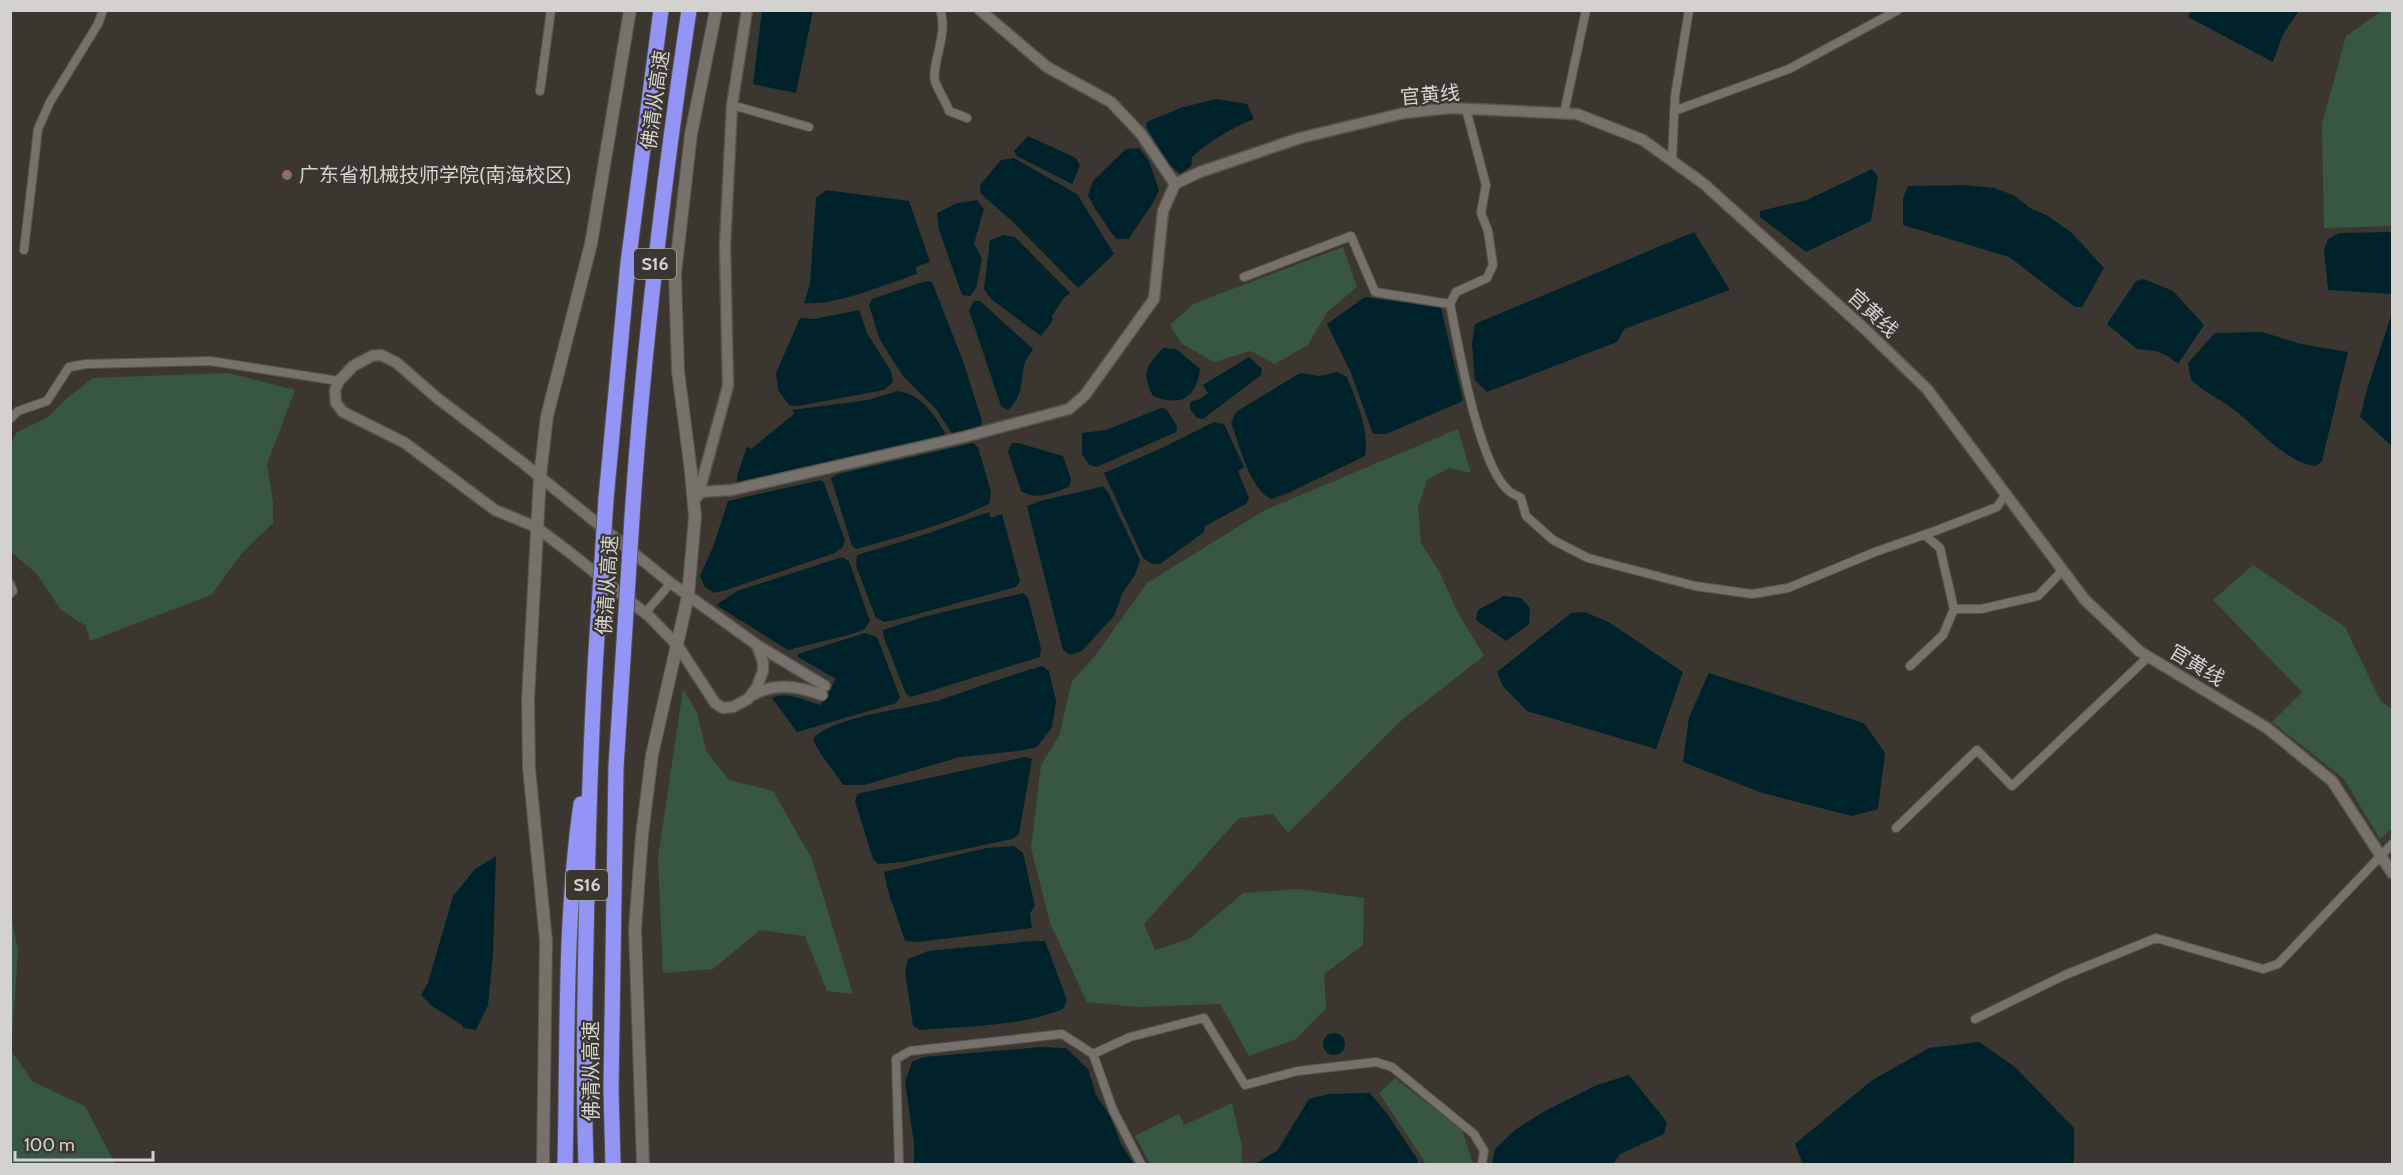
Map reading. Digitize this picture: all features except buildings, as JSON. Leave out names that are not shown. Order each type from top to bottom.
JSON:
[{"type":"highway","name":"佛清从高速","points":[[586,1164],[584,1025],[591,733],[606,499],[627,274],[661,10]]},
{"type":"highway","name":"佛清从高速","points":[[613,1164],[611,1113],[616,777],[632,519],[649,316],[669,148],[689,10]]},
{"type":"highway","points":[[565,1164],[570,929],[575,844],[591,733]]},
{"type":"highway","points":[[611,1113],[620,1164]]},
{"type":"main road","points":[[543,1164],[546,941],[529,768],[528,699],[536,528],[547,416],[591,244],[630,10]]},
{"type":"main road","points":[[643,1164],[635,929],[642,835],[652,755],[688,596],[695,517],[692,472],[678,371],[675,274],[691,134],[716,10]]},
{"type":"street","points":[[24,250],[38,129],[50,102],[99,24],[103,10]]},
{"type":"street","points":[[540,91],[550,10]]},
{"type":"street","points":[[695,517],[699,492],[728,386],[725,245],[732,105],[747,10]]},
{"type":"street","points":[[940,10],[942,40],[935,80],[949,111],[967,118]]},
{"type":"street","points":[[699,492],[732,490],[964,437],[1069,409],[1084,395],[1154,299],[1163,211],[1174,184],[1141,134],[1111,102],[1047,67],[980,10]]},
{"type":"street","points":[[1564,113],[1586,10]]},
{"type":"street","points":[[1672,160],[1674,111],[1689,10]]},
{"type":"street","points":[[1674,111],[1789,69],[1898,10]]},
{"type":"street","points":[[732,105],[809,127]]},
{"type":"street","points":[[1466,109],[1486,185],[1481,213],[1488,231],[1494,265],[1487,278],[1456,292],[1450,304],[1476,423],[1495,473],[1509,491],[1521,498],[1527,516],[1553,540],[1588,558],[1695,586],[1752,594],[1788,588],[1875,552],[1997,507],[2006,494]]},
{"type":"street","name":"官黄线","points":[[1174,184],[1200,172],[1300,138],[1404,113],[1466,109],[1577,114],[1643,140],[1712,192],[1867,331],[1927,389],[2085,600],[2139,651],[2267,728],[2332,781],[2392,873]]},
{"type":"street","points":[[1244,277],[1352,236],[1375,292],[1450,304]]},
{"type":"street","points":[[372,356],[389,358],[437,398],[540,476],[688,596],[824,690],[788,686],[768,688],[733,707],[723,708],[716,703],[678,646],[645,614],[536,528],[495,510],[405,443],[343,412],[336,403],[335,390],[339,381],[352,366],[372,356]]},
{"type":"street","points":[[10,419],[18,411],[47,401],[69,367],[86,364],[210,361],[339,381]]},
{"type":"street","points":[[1910,666],[1943,635],[1954,609],[1940,548],[1925,535]]},
{"type":"street","points":[[1954,609],[1981,609],[2038,596],[2063,570]]},
{"type":"street","points":[[645,614],[671,583]]},
{"type":"street","points":[[10,584],[13,591],[10,594]]},
{"type":"street","points":[[748,699],[757,687],[763,671],[763,662],[757,645]]},
{"type":"street","points":[[1896,828],[1977,750],[2012,786],[2148,657]]},
{"type":"street","points":[[1975,1019],[2065,975],[2156,938],[2263,969],[2278,964],[2392,844]]},
{"type":"street","points":[[1093,1054],[1130,1037],[1204,1018],[1245,1085],[1298,1071],[1376,1062],[1392,1067],[1474,1134],[1484,1151],[1482,1164]]},
{"type":"street","points":[[899,1164],[896,1059],[910,1051],[1062,1034],[1093,1054],[1113,1110],[1141,1164]]},
{"type":"green space","points":[[2383,10],[2392,11],[2392,226],[2324,228],[2322,124],[2346,36]]},
{"type":"green space","points":[[1343,247],[1357,287],[1327,312],[1308,345],[1275,364],[1250,351],[1214,362],[1182,344],[1170,325],[1193,304]]},
{"type":"green space","points":[[228,373],[295,390],[267,464],[273,502],[273,523],[243,552],[211,595],[90,641],[86,626],[61,610],[37,574],[12,553],[11,442],[17,432],[47,418],[93,378]]},
{"type":"green space","points":[[1458,429],[1471,473],[1449,468],[1427,480],[1418,507],[1421,543],[1440,573],[1458,613],[1484,656],[1404,718],[1288,833],[1273,814],[1239,818],[1144,924],[1155,950],[1189,939],[1243,893],[1297,889],[1364,898],[1363,945],[1324,974],[1326,1008],[1296,1039],[1249,1056],[1220,1004],[1137,1007],[1087,1002],[1050,923],[1031,848],[1041,765],[1059,736],[1072,681],[1095,656],[1147,583],[1265,510]]},
{"type":"green space","points":[[2253,565],[2345,627],[2381,702],[2392,709],[2392,829],[2380,839],[2344,779],[2272,722],[2302,692],[2213,600]]},
{"type":"green space","points":[[683,689],[697,712],[706,751],[729,780],[773,791],[812,859],[853,994],[827,991],[805,936],[760,930],[713,969],[663,973],[658,858]]},
{"type":"green space","points":[[11,913],[18,952],[11,1051]]},
{"type":"green space","points":[[11,1051],[33,1082],[85,1106],[115,1164],[11,1164]]},
{"type":"green space","points":[[1395,1078],[1462,1130],[1473,1164],[1424,1164],[1425,1162],[1379,1093]]},
{"type":"green space","points":[[1232,1103],[1242,1146],[1241,1164],[1150,1164],[1135,1136],[1179,1114],[1184,1125]]},
{"type":"water","points":[[2191,10],[2299,11],[2283,34],[2273,62],[2188,17]]},
{"type":"water","points":[[762,11],[813,11],[796,93],[753,84]]},
{"type":"water","points":[[1217,99],[1247,104],[1254,119],[1206,145],[1192,157],[1191,166],[1180,174],[1169,164],[1146,127],[1147,122],[1183,107]]},
{"type":"water","points":[[1028,136],[1076,158],[1080,166],[1072,184],[1017,156],[1014,151]]},
{"type":"water","points":[[1139,148],[1149,161],[1159,190],[1129,239],[1116,239],[1088,195],[1093,181],[1126,149]]},
{"type":"water","points":[[1014,158],[1077,194],[1114,254],[1078,288],[1012,221],[981,194],[980,185],[1001,160]]},
{"type":"water","points":[[1872,169],[1878,177],[1871,221],[1806,252],[1760,217],[1760,211],[1807,200]]},
{"type":"water","points":[[1965,185],[1995,188],[2015,196],[2030,208],[2046,215],[2071,232],[2104,268],[2082,307],[2075,307],[2009,257],[1903,225],[1903,199],[1908,186]]},
{"type":"water","points":[[826,190],[909,201],[930,262],[916,267],[917,274],[846,298],[804,303],[810,283],[816,198]]},
{"type":"water","points":[[977,200],[984,209],[974,243],[982,259],[976,288],[970,296],[962,295],[939,230],[937,213],[957,203]]},
{"type":"water","points":[[1694,232],[1730,290],[1624,329],[1617,342],[1487,392],[1475,380],[1472,344],[1475,324]]},
{"type":"water","points":[[2392,232],[2392,294],[2328,290],[2324,250],[2328,239],[2340,233]]},
{"type":"water","points":[[1004,235],[1015,237],[1070,293],[1064,298],[1052,316],[1053,320],[1041,336],[992,300],[984,289],[990,240]]},
{"type":"water","points":[[2144,279],[2173,291],[2204,325],[2178,364],[2168,356],[2156,351],[2137,349],[2107,324],[2136,281]]},
{"type":"water","points":[[926,281],[932,282],[963,361],[982,421],[980,429],[953,435],[936,409],[903,376],[880,340],[869,305],[872,299]]},
{"type":"water","points":[[1365,297],[1441,308],[1463,401],[1386,434],[1373,434],[1351,373],[1327,324]]},
{"type":"water","points":[[974,301],[980,301],[1033,349],[1026,359],[1016,400],[1008,410],[1001,406],[969,310]]},
{"type":"water","points":[[859,310],[867,333],[891,371],[893,382],[884,390],[798,406],[789,405],[778,390],[776,373],[800,318],[814,319]]},
{"type":"water","points":[[2392,313],[2392,446],[2360,417]]},
{"type":"water","points":[[2262,332],[2301,344],[2348,352],[2322,461],[2316,466],[2295,460],[2237,412],[2191,380],[2188,363],[2215,333]]},
{"type":"water","points":[[1163,348],[1176,349],[1200,369],[1195,387],[1186,398],[1163,399],[1153,396],[1149,388],[1147,370]]},
{"type":"water","points":[[1249,357],[1262,369],[1261,375],[1203,419],[1197,418],[1190,409],[1190,402],[1208,393],[1203,385]]},
{"type":"water","points":[[1337,372],[1347,377],[1358,405],[1366,436],[1365,456],[1271,499],[1257,486],[1246,465],[1231,423],[1236,412],[1300,373],[1319,376]]},
{"type":"water","points":[[898,391],[914,396],[926,406],[945,433],[941,440],[737,485],[737,476],[747,446],[751,449],[794,414],[792,410],[868,400]]},
{"type":"water","points":[[1161,408],[1166,409],[1177,426],[1176,432],[1097,467],[1089,465],[1082,454],[1082,433],[1106,430]]},
{"type":"water","points":[[1214,422],[1224,424],[1244,467],[1238,471],[1249,498],[1246,504],[1205,526],[1204,532],[1160,564],[1152,564],[1143,558],[1104,473]]},
{"type":"water","points":[[973,443],[978,447],[991,492],[989,504],[957,518],[907,534],[857,549],[852,546],[831,478],[838,474]]},
{"type":"water","points":[[1012,443],[1063,456],[1071,479],[1069,487],[1039,496],[1021,491],[1008,451]]},
{"type":"water","points":[[821,480],[845,540],[843,547],[835,553],[726,590],[714,593],[705,587],[700,576],[713,547],[728,501]]},
{"type":"water","points":[[1103,486],[1140,560],[1135,575],[1123,592],[1114,616],[1082,651],[1070,655],[1063,650],[1027,506]]},
{"type":"water","points":[[989,512],[991,518],[1002,514],[1020,581],[1016,587],[899,619],[884,622],[876,618],[856,566],[857,555]]},
{"type":"water","points":[[842,557],[849,561],[870,621],[865,629],[852,634],[788,650],[716,605],[737,591]]},
{"type":"water","points":[[1023,593],[1028,598],[1041,648],[1040,657],[911,697],[906,694],[883,630],[923,617]]},
{"type":"water","points":[[1504,596],[1521,598],[1530,608],[1529,624],[1506,641],[1476,620],[1478,610]]},
{"type":"water","points":[[1584,612],[1607,621],[1683,672],[1656,749],[1527,711],[1503,686],[1497,672],[1571,613]]},
{"type":"water","points":[[865,633],[877,637],[900,697],[896,703],[797,732],[772,698],[790,696],[820,705],[836,679],[798,657],[798,654]]},
{"type":"water","points":[[1042,666],[1049,671],[1056,701],[1052,727],[1037,747],[960,757],[864,785],[843,785],[813,739],[836,724],[940,700]]},
{"type":"water","points":[[1709,673],[1864,723],[1885,753],[1878,809],[1852,816],[1762,793],[1683,762],[1689,717]]},
{"type":"water","points":[[1025,757],[1032,759],[1019,834],[1012,839],[903,862],[878,864],[873,859],[855,801],[857,794]]},
{"type":"water","points":[[1014,846],[1023,853],[1035,906],[1030,913],[1032,928],[918,942],[905,941],[884,872],[987,848]]},
{"type":"water","points":[[496,856],[493,954],[488,1005],[476,1030],[463,1028],[462,1025],[432,1006],[421,995],[428,983],[453,896],[475,869]]},
{"type":"water","points":[[1045,941],[1067,1000],[1063,1009],[1046,1015],[993,1025],[920,1030],[913,1026],[905,972],[908,959],[928,951]]},
{"type":"water","points":[[1334,1033],[1342,1036],[1345,1044],[1342,1052],[1334,1055],[1326,1052],[1323,1044],[1326,1036]]},
{"type":"water","points":[[1979,1042],[2015,1067],[2074,1128],[2074,1164],[1803,1164],[1795,1144],[1871,1081],[1929,1048]]},
{"type":"water","points":[[1041,1047],[1066,1048],[1088,1069],[1096,1095],[1110,1116],[1121,1144],[1134,1164],[914,1164],[914,1143],[905,1082],[912,1062],[924,1057]]},
{"type":"water","points":[[1629,1075],[1667,1122],[1664,1134],[1620,1154],[1613,1164],[1492,1164],[1495,1149],[1515,1130],[1543,1112],[1597,1085]]},
{"type":"water","points":[[1370,1093],[1388,1115],[1418,1160],[1418,1164],[1255,1164],[1277,1151],[1309,1099],[1329,1094]]},
{"type":"place","name":"广东省机械技师学院(南海校区)","points":[[287,175]]}]
